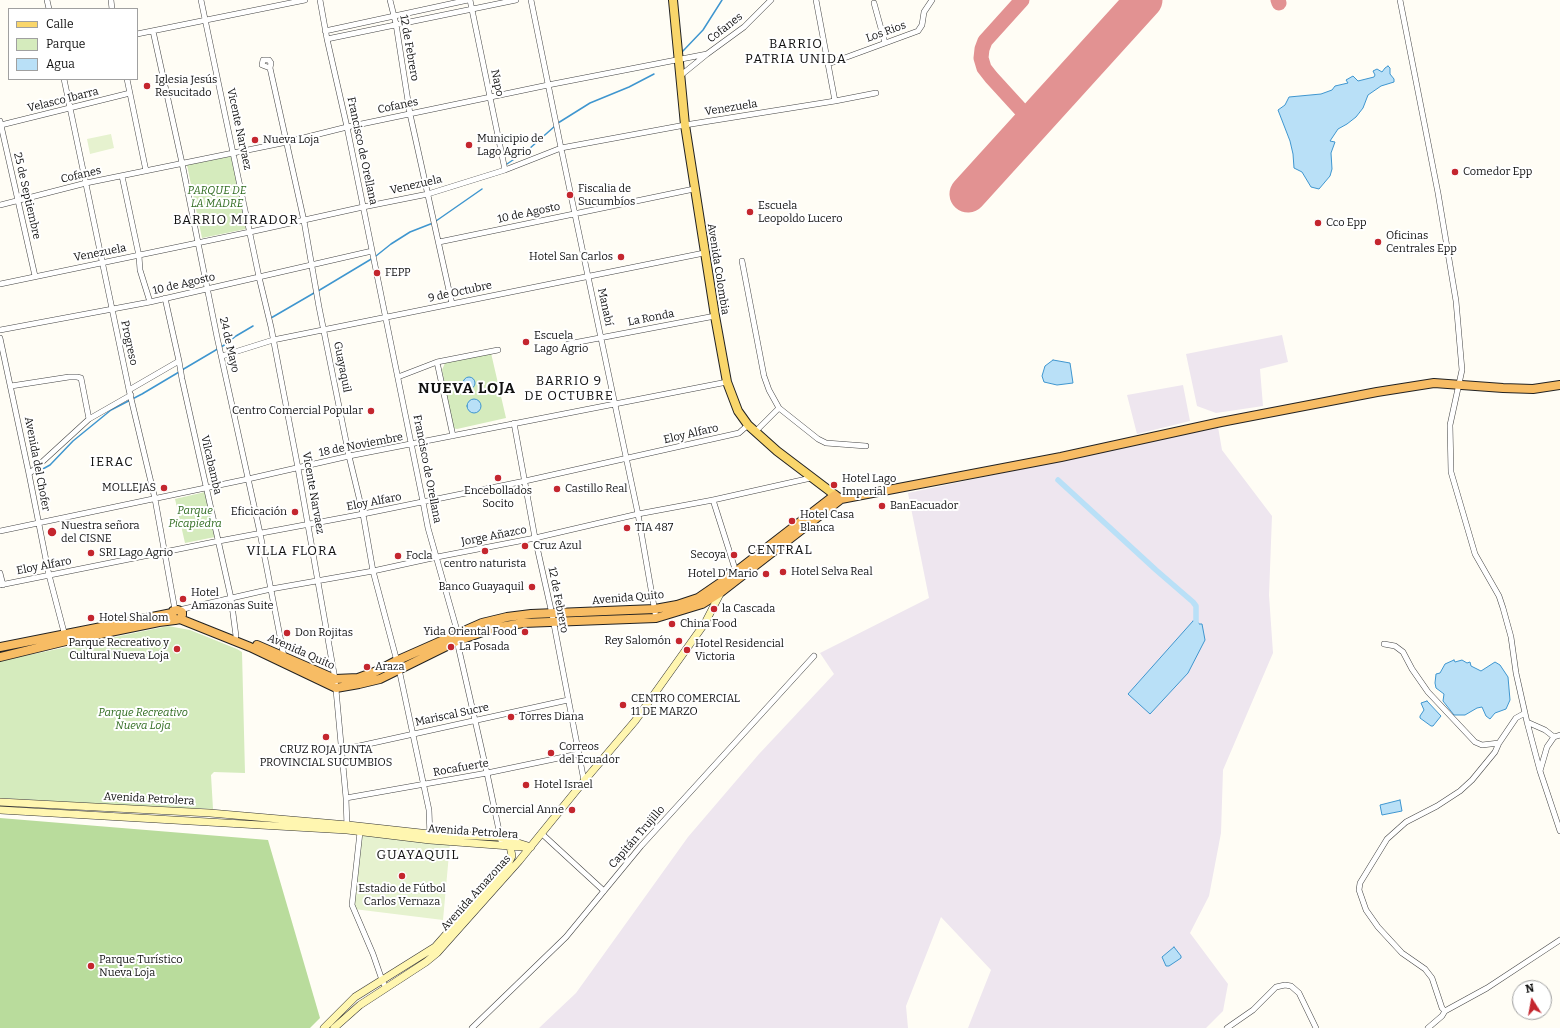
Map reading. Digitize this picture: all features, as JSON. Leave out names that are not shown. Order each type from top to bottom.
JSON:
[{"type":"highway","points":[[838,497],[1061,457],[1221,422],[1332,400],[1434,383],[1533,389],[1560,385]]},
{"type":"highway","name":"Avenida Quito","points":[[655,614],[677,604],[698,598],[838,497]]},
{"type":"highway","name":"Avenida Quito","points":[[177,615],[250,647],[335,679],[358,678],[397,664],[457,637],[494,628],[552,618],[655,614],[702,604],[721,592],[838,497]]},
{"type":"highway","points":[[0,647],[65,637],[177,615]]},
{"type":"highway","name":"Avenida Quito","points":[[177,615],[236,636],[283,659],[336,688],[380,679],[397,664]]},
{"type":"highway","points":[[0,657],[65,637]]},
{"type":"main road","name":"Avenida Colombia","points":[[673,0],[685,125],[704,253],[726,382],[738,411],[748,425],[811,478],[838,497]]},
{"type":"main road","name":"Avenida Amazonas","points":[[334,1028],[360,1005],[426,962],[437,953],[531,847],[635,721],[705,623],[721,592]]},
{"type":"main road","name":"Avenida Petrolera","points":[[0,802],[210,813],[510,846],[531,847]]},
{"type":"main road","name":"Avenida Petrolera","points":[[0,810],[347,827],[360,832],[430,837],[500,837],[531,847]]},
{"type":"main road","name":"Avenida Amazonas","points":[[324,1028],[355,998],[435,947],[508,864],[512,856],[510,846]]},
{"type":"street","name":"Vicente Narvaez","points":[[201,0],[266,310],[271,327],[318,581],[335,679],[346,798],[347,827]]},
{"type":"street","points":[[138,34],[305,0]]},
{"type":"street","name":"Francisco de Orellana","points":[[320,0],[325,31],[347,127],[428,528],[437,557],[457,637],[502,845]]},
{"type":"street","name":"12 de Febrero","points":[[390,0],[396,24],[410,114],[438,242]]},
{"type":"street","points":[[325,31],[393,15],[469,0]]},
{"type":"street","name":"Napo","points":[[469,0],[505,170]]},
{"type":"street","points":[[327,39],[516,0]]},
{"type":"street","name":"Manabí","points":[[531,0],[627,458],[655,614]]},
{"type":"street","name":"Cofanes","points":[[680,76],[744,27],[770,0]]},
{"type":"street","points":[[816,0],[835,101]]},
{"type":"street","name":"Los Rios","points":[[828,64],[918,31],[922,25],[924,12],[932,0]]},
{"type":"street","points":[[1400,0],[1450,258],[1456,301],[1462,370],[1450,424],[1450,472],[1475,554],[1499,596],[1503,608],[1527,722],[1540,771],[1560,831]]},
{"type":"street","points":[[874,3],[885,43]]},
{"type":"street","name":"24 de Mayo","points":[[152,31],[182,163],[206,289],[260,533],[283,659]]},
{"type":"street","name":"Cofanes","points":[[0,205],[86,183],[287,142],[347,127],[548,85],[707,54]]},
{"type":"street","name":"Guayaquil","points":[[270,68],[304,220],[319,307],[349,456],[363,514],[373,571],[397,664],[429,810],[430,837]]},
{"type":"street","name":"Progreso","points":[[64,80],[130,393],[155,499],[177,615]]},
{"type":"street","points":[[127,80],[146,171]]},
{"type":"street","name":"Velasco Ibarra","points":[[1,123],[130,93]]},
{"type":"street","name":"Venezuela","points":[[0,284],[428,194],[505,170],[561,148],[685,125],[876,93]]},
{"type":"street","name":"25 de Septiembre","points":[[1,123],[35,276]]},
{"type":"street","points":[[122,176],[140,270],[150,302]]},
{"type":"street","name":"10 de Agosto","points":[[438,242],[694,189]]},
{"type":"street","points":[[438,242],[452,304]]},
{"type":"street","name":"10 de Agosto","points":[[0,330],[150,302],[372,251]]},
{"type":"street","name":"9 de Octubre","points":[[222,356],[273,340],[704,253]]},
{"type":"street","points":[[742,261],[764,376],[769,390],[779,408],[818,439],[826,443],[866,446]]},
{"type":"street","name":"Vilcabamba","points":[[165,298],[231,598],[236,636]]},
{"type":"street","name":"La Ronda","points":[[568,344],[715,316]]},
{"type":"street","name":"Avenida del Chofer","points":[[0,338],[49,575],[65,637]]},
{"type":"street","points":[[398,377],[437,362],[498,350]]},
{"type":"street","points":[[29,474],[89,419],[180,361]]},
{"type":"street","points":[[437,362],[453,436]]},
{"type":"street","points":[[11,386],[68,377],[81,378],[89,419]]},
{"type":"street","name":"18 de Noviembre","points":[[0,531],[155,499],[349,456],[412,445],[514,423],[726,382]]},
{"type":"street","points":[[755,432],[779,408]]},
{"type":"street","name":"12 de Febrero","points":[[514,423],[535,538],[584,781]]},
{"type":"street","name":"Eloy Alfaro","points":[[1,585],[525,481],[739,433],[748,425]]},
{"type":"street","name":"Jorge Añazco","points":[[177,615],[231,598],[535,538],[638,514],[713,500],[811,478]]},
{"type":"street","points":[[713,500],[736,572]]},
{"type":"street","points":[[0,573],[1,585]]},
{"type":"street","points":[[1384,644],[1395,646],[1403,652],[1412,669],[1428,692],[1475,742],[1482,745],[1499,743]]},
{"type":"street","name":"Capitán Trujillo","points":[[472,1028],[566,937],[641,846],[814,656]]},
{"type":"street","name":"Mariscal Sucre","points":[[341,750],[568,700]]},
{"type":"street","points":[[1445,1011],[1442,1008],[1435,986],[1428,974],[1418,964],[1402,953],[1370,918],[1361,899],[1360,883],[1387,839],[1406,822],[1437,806],[1460,791],[1481,770],[1495,752],[1499,743],[1516,718],[1525,713]]},
{"type":"street","points":[[1527,722],[1545,730],[1554,737]]},
{"type":"street","points":[[1540,771],[1547,747],[1554,737],[1560,735]]},
{"type":"street","name":"Rocafuerte","points":[[346,798],[487,773],[578,754]]},
{"type":"street","points":[[360,832],[352,905],[386,988]]},
{"type":"street","points":[[541,833],[604,891]]},
{"type":"street","points":[[1428,1028],[1442,1016],[1445,1011],[1487,988],[1560,940]]},
{"type":"street","points":[[1227,1028],[1253,1010],[1276,987],[1285,985],[1291,986],[1299,993],[1316,1028]]},
{"type":"shaded area","points":[[1282,335],[1288,362],[1260,369],[1263,406],[1216,413],[1197,406],[1186,354]]},
{"type":"shaded area","points":[[1183,385],[1190,421],[1137,434],[1127,395]]},
{"type":"shaded area","points":[[1218,427],[1222,450],[1272,516],[1269,595],[1273,653],[1223,770],[1221,833],[1209,896],[1190,933],[1228,984],[1223,1011],[1206,1028],[968,1028],[991,970],[941,917],[906,1006],[908,1028],[539,1028],[576,993],[688,837],[759,754],[834,674],[820,653],[929,598],[908,493]]},
{"type":"green space","points":[[111,134],[114,148],[90,154],[87,139]]},
{"type":"green space","name":"PARQUE DE LA MADRE","points":[[232,156],[246,229],[202,238],[187,165]]},
{"type":"green space","points":[[491,353],[506,418],[457,429],[453,428],[442,370],[445,363]]},
{"type":"green space","name":"Parque Picapiedra","points":[[205,492],[215,537],[185,543],[175,499]]},
{"type":"green space","name":"Parque Recreativo Nueva Loja","points":[[168,626],[190,630],[242,652],[245,773],[214,772],[211,775],[213,809],[0,798],[0,661]]},
{"type":"green space","points":[[0,818],[268,840],[320,1018],[310,1028],[0,1028]]},
{"type":"green space","name":"Estadio de Fútbol Carlos Vernaza","points":[[361,835],[450,843],[443,920],[354,909]]},
{"type":"water","points":[[1388,66],[1394,82],[1381,86],[1368,95],[1363,108],[1356,117],[1338,129],[1330,141],[1335,142],[1331,153],[1332,169],[1330,176],[1319,189],[1311,187],[1302,172],[1294,168],[1290,141],[1278,110],[1285,105],[1289,97],[1321,94],[1332,90],[1335,86],[1348,83],[1346,80],[1353,76],[1358,81],[1374,77],[1375,75],[1373,71],[1377,69],[1382,72]]},
{"type":"water","points":[[1053,360],[1070,363],[1073,383],[1057,385],[1044,382],[1042,376],[1045,366]]},
{"type":"water","points":[[467,377],[471,377],[475,383],[471,389],[467,389],[463,385],[463,381]]},
{"type":"water","points":[[474,399],[479,401],[481,406],[479,411],[474,413],[469,411],[467,406],[469,401]]},
{"type":"water","points":[[1193,621],[1197,621],[1199,624],[1202,624],[1205,640],[1188,673],[1150,714],[1128,694]]},
{"type":"water","points":[[1454,660],[1455,662],[1462,660],[1467,663],[1470,662],[1471,666],[1481,671],[1495,662],[1500,665],[1508,677],[1510,700],[1506,709],[1495,713],[1490,719],[1486,716],[1482,707],[1477,708],[1465,715],[1454,715],[1443,701],[1444,694],[1436,688],[1435,683],[1436,674],[1440,673],[1445,664]]},
{"type":"water","points":[[1427,701],[1441,716],[1433,726],[1420,718],[1424,710],[1421,703]]},
{"type":"water","points":[[1400,800],[1402,811],[1382,815],[1380,805]]},
{"type":"water","points":[[1174,947],[1181,958],[1169,966],[1166,966],[1162,957]]},
{"type":"waterway","points":[[682,52],[703,30],[722,0]]},
{"type":"waterway","points":[[558,123],[590,103],[629,87],[654,74]]},
{"type":"waterway","points":[[507,164],[529,149],[555,126]]},
{"type":"waterway","points":[[436,221],[482,189]]},
{"type":"waterway","points":[[376,256],[410,232],[433,223]]},
{"type":"waterway","points":[[318,291],[373,258]]},
{"type":"waterway","points":[[271,318],[314,293]]},
{"type":"waterway","points":[[182,370],[253,326]]},
{"type":"waterway","points":[[34,472],[50,465],[73,441],[111,410],[179,372]]},
{"type":"waterway","points":[[1058,480],[1193,602],[1196,606],[1196,625]]},
{"type":"taxiway","points":[[1022,0],[985,41],[981,58],[984,68],[991,77],[1033,123]]},
{"type":"runway","points":[[968,194],[1144,0]]},
{"type":"place","name":"Iglesia Jesús Resucitado","points":[[147,86]]},
{"type":"place","name":"Nueva Loja","points":[[255,140]]},
{"type":"place","name":"Municipio de Lago Agrio","points":[[469,145]]},
{"type":"place","name":"Comedor Epp","points":[[1455,172]]},
{"type":"place","name":"Fiscalia de Sucumbíos","points":[[570,195]]},
{"type":"place","name":"Escuela Leopoldo Lucero","points":[[750,212]]},
{"type":"place","name":"Cco Epp","points":[[1318,223]]},
{"type":"place","name":"Oficinas Centrales Epp","points":[[1378,242]]},
{"type":"place","name":"Hotel San Carlos","points":[[621,257]]},
{"type":"place","name":"FEPP","points":[[377,273]]},
{"type":"place","name":"Escuela Lago Agrio","points":[[526,342]]},
{"type":"place","name":"Centro Comercial Popular","points":[[371,411]]},
{"type":"place","name":"Encebollados Socito","points":[[498,478]]},
{"type":"place","name":"Hotel Lago Imperial","points":[[834,485]]},
{"type":"place","name":"MOLLEJAS","points":[[164,488]]},
{"type":"place","name":"Castillo Real","points":[[557,489]]},
{"type":"place","name":"BanEacuador","points":[[882,506]]},
{"type":"place","name":"Eficicación","points":[[295,512]]},
{"type":"place","name":"Hotel Casa Blanca","points":[[792,521]]},
{"type":"place","name":"TIA 487","points":[[627,528]]},
{"type":"place","name":"Nuestra señora del CISNE","points":[[52,532]]},
{"type":"place","name":"Cruz Azul","points":[[525,546]]},
{"type":"place","name":"centro naturista","points":[[485,551]]},
{"type":"place","name":"SRI Lago Agrio","points":[[91,553]]},
{"type":"place","name":"Secoya","points":[[734,555]]},
{"type":"place","name":"Focla","points":[[398,556]]},
{"type":"place","name":"Hotel Selva Real","points":[[783,572]]},
{"type":"place","name":"Hotel D'Mario","points":[[766,574]]},
{"type":"place","name":"Banco Guayaquil","points":[[532,587]]},
{"type":"place","name":"Hotel Amazonas Suite","points":[[183,599]]},
{"type":"place","name":"la Cascada","points":[[714,609]]},
{"type":"place","name":"Hotel Shalom","points":[[91,618]]},
{"type":"place","name":"China Food","points":[[672,624]]},
{"type":"place","name":"Yida Oriental Food","points":[[525,632]]},
{"type":"place","name":"Don Rojitas","points":[[287,633]]},
{"type":"place","name":"Rey Salomón","points":[[679,641]]},
{"type":"place","name":"La Posada","points":[[451,647]]},
{"type":"place","name":"Parque Recreativo y Cultural Nueva Loja","points":[[177,649]]},
{"type":"place","name":"Hotel Residencial Victoria","points":[[687,650]]},
{"type":"place","name":"Araza","points":[[367,667]]},
{"type":"place","name":"CENTRO COMERCIAL 11 DE MARZO","points":[[623,705]]},
{"type":"place","name":"Torres Diana","points":[[511,717]]},
{"type":"place","name":"CRUZ ROJA JUNTA PROVINCIAL SUCUMBIOS","points":[[326,737]]},
{"type":"place","name":"Correos del Ecuador","points":[[551,753]]},
{"type":"place","name":"Hotel Israel","points":[[526,785]]},
{"type":"place","name":"Comercial Anne","points":[[572,810]]},
{"type":"place","name":"Estadio de Fútbol Carlos Vernaza","points":[[402,876]]},
{"type":"place","name":"Parque Turístico Nueva Loja","points":[[91,966]]},
{"type":"district","name":"BARRIO PATRIA UNIDA","points":[[796,52]]},
{"type":"district","name":"BARRIO MIRADOR","points":[[236,220]]},
{"type":"district","name":"BARRIO 9 DE OCTUBRE","points":[[569,388]]},
{"type":"district","name":"NUEVA LOJA","points":[[467,389]]},
{"type":"district","name":"IERAC","points":[[112,462]]},
{"type":"district","name":"CENTRAL","points":[[780,550]]},
{"type":"district","name":"VILLA FLORA","points":[[292,551]]},
{"type":"district","name":"GUAYAQUIL","points":[[418,855]]}]
